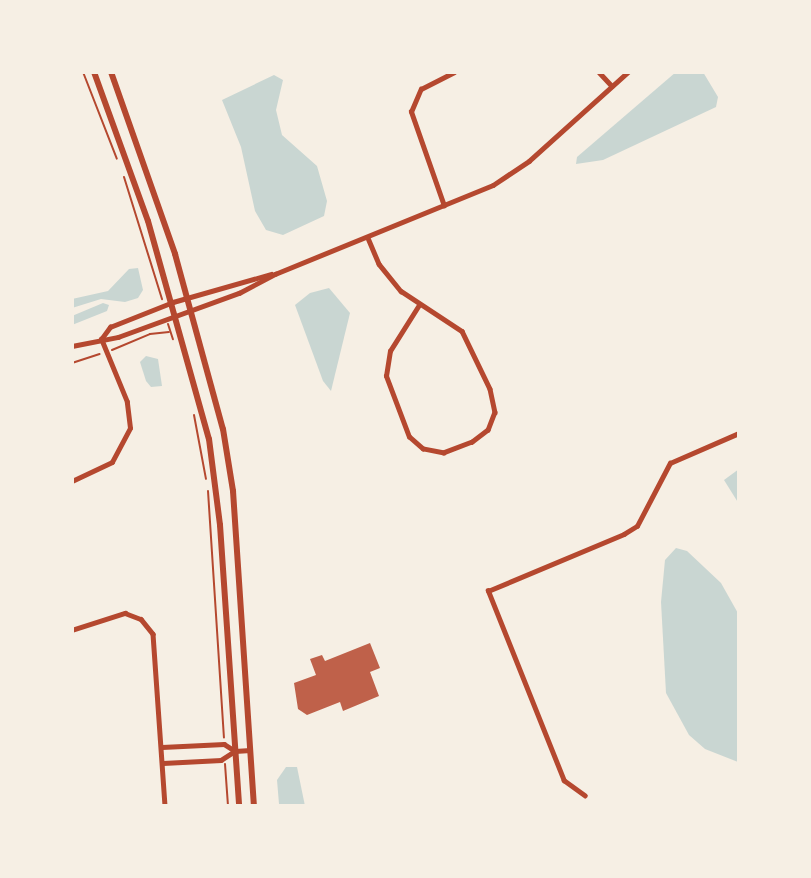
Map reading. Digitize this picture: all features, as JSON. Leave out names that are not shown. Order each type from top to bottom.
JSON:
[{"type":"main road","points":[[94,72],[177,315],[214,466],[239,806]]},
{"type":"main road","points":[[111,72],[188,297],[219,407],[233,491],[254,806]]},
{"type":"street","points":[[444,206],[411,112],[421,89],[454,72]]},
{"type":"street","points":[[599,72],[612,86]]},
{"type":"street","points":[[72,346],[101,338],[118,337],[192,311],[275,274],[493,186],[529,161],[628,72]]},
{"type":"street","points":[[368,238],[391,280],[419,305],[462,331],[494,403],[493,421],[482,437],[444,453],[423,449],[409,437],[386,376],[390,351],[419,305]]},
{"type":"street","points":[[101,338],[110,327],[173,302],[275,274]]},
{"type":"street","points":[[72,481],[112,462],[126,443],[130,428],[127,402],[101,338]]},
{"type":"street","points":[[584,796],[563,778],[488,591],[624,534],[637,526],[670,463],[739,433]]},
{"type":"street","points":[[72,630],[125,613],[147,624],[155,642],[165,806]]},
{"type":"street","points":[[162,747],[224,744],[235,751]]},
{"type":"street","points":[[163,763],[221,760],[235,751],[250,750]]},
{"type":"path","points":[[83,72],[119,163]]},
{"type":"path","points":[[123,174],[161,296]]},
{"type":"path","points":[[118,347],[164,332],[170,332],[174,342]]},
{"type":"path","points":[[72,363],[98,355]]},
{"type":"path","points":[[194,413],[207,484],[224,733]]},
{"type":"path","points":[[225,771],[228,806]]},
{"type":"shaded area","points":[[676,72],[703,72],[718,97],[716,107],[603,160],[576,164],[577,157]]},
{"type":"shaded area","points":[[274,75],[283,80],[276,110],[282,135],[317,166],[327,201],[324,216],[283,235],[266,230],[255,211],[241,147],[222,100]]},
{"type":"shaded area","points":[[138,268],[143,290],[138,298],[125,302],[101,299],[72,308],[72,299],[108,291],[129,269]]},
{"type":"shaded area","points":[[329,288],[350,313],[331,391],[323,381],[295,305],[310,293]]},
{"type":"shaded area","points":[[103,303],[109,305],[107,311],[72,325],[72,316]]},
{"type":"shaded area","points":[[146,356],[158,359],[162,386],[151,387],[146,381],[140,362]]},
{"type":"shaded area","points":[[739,469],[739,504],[724,480]]},
{"type":"shaded area","points":[[676,548],[687,551],[721,583],[739,615],[738,762],[705,749],[689,735],[666,693],[661,602],[665,560]]},
{"type":"shaded area","points":[[286,767],[297,767],[305,806],[279,804],[277,780]]},
{"type":"building","points":[[370,643],[380,668],[370,672],[379,696],[343,711],[340,702],[307,715],[298,709],[294,683],[316,675],[310,659],[322,655],[325,661]]}]
